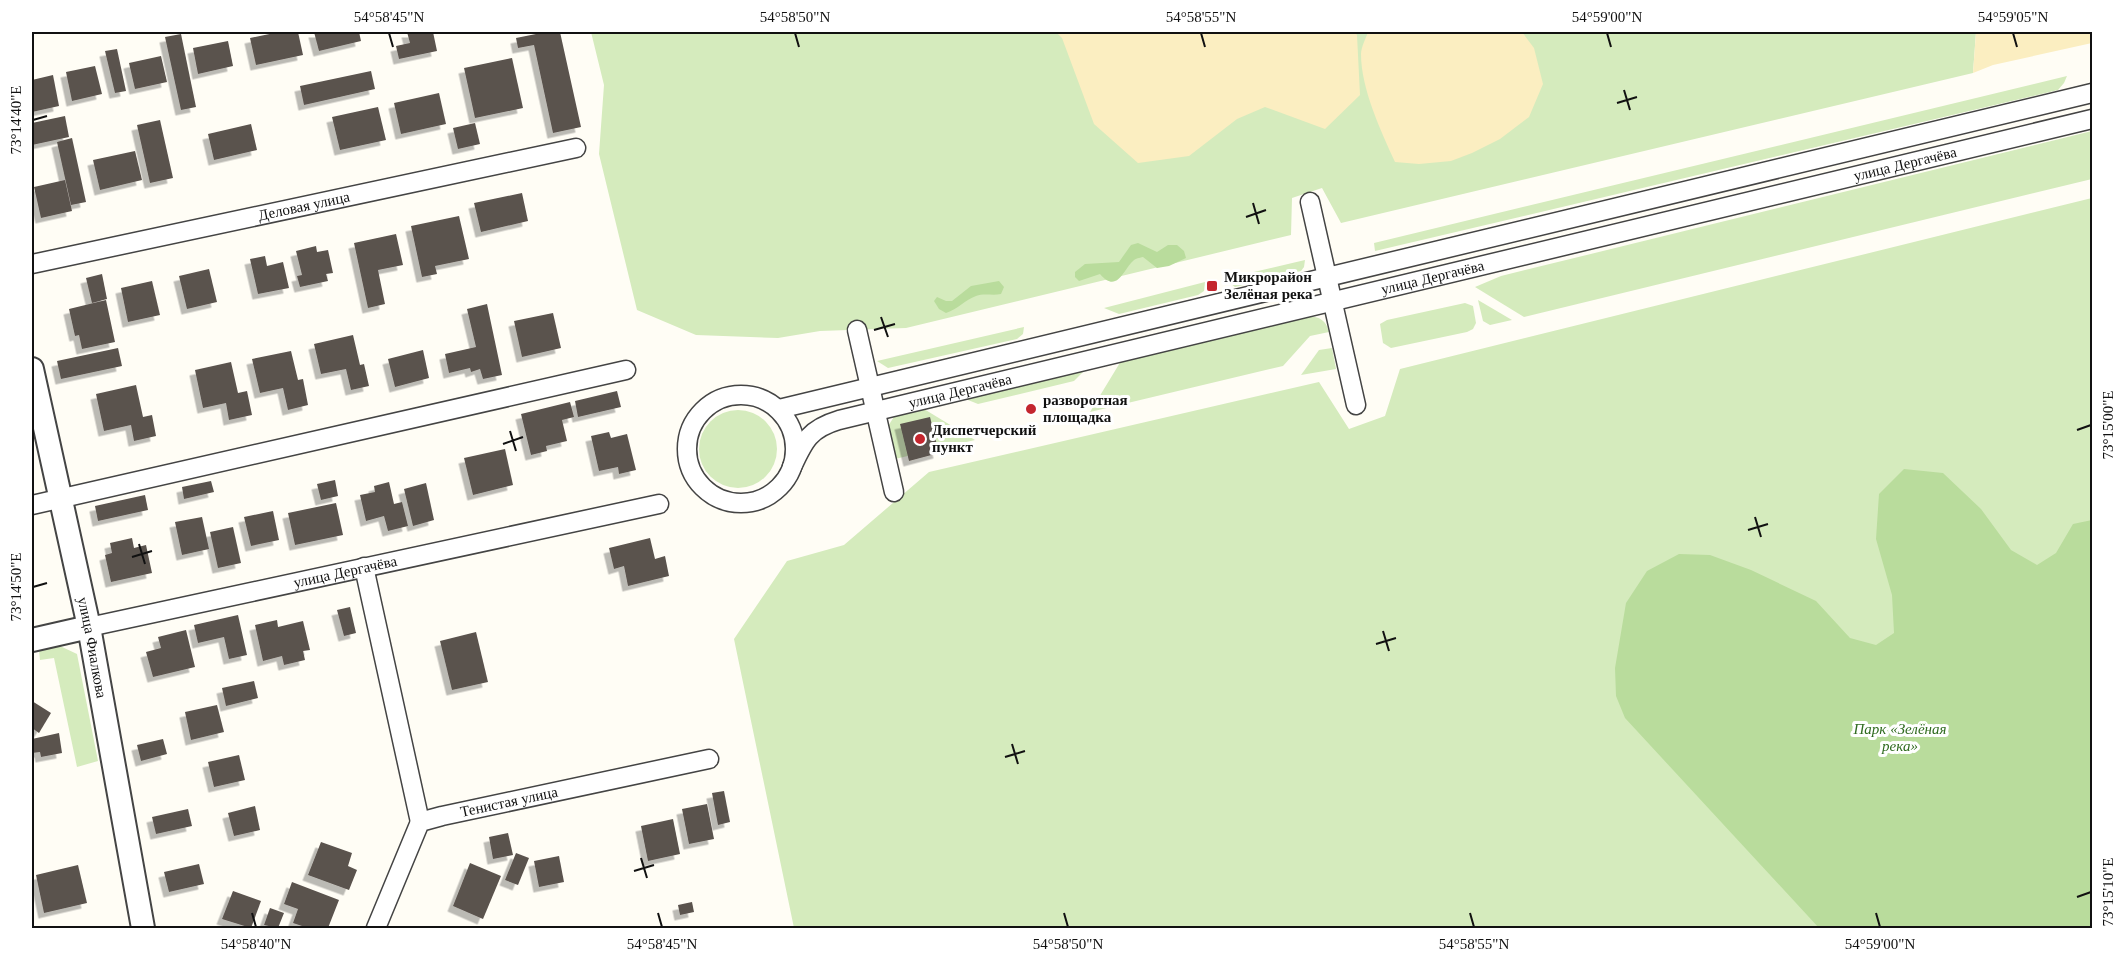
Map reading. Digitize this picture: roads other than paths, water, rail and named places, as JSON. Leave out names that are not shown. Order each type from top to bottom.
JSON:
[{"type":"street","name":"улица Дергачёва","points":[[792,467],[804,441],[812,433],[829,423],[1329,289],[2092,93]]},
{"type":"street","name":"улица Дергачёва","points":[[778,409],[795,407],[869,387],[1329,289],[2092,119]]},
{"type":"street","name":"Деловая улица","points":[[32,264],[576,148]]},
{"type":"street","points":[[1310,202],[1356,405]]},
{"type":"street","points":[[857,330],[894,492]]},
{"type":"street","name":"улица Фиалкова","points":[[32,369],[89,627],[143,928]]},
{"type":"street","points":[[32,505],[626,370]]},
{"type":"street","points":[[738,394],[754,396],[769,402],[778,409],[789,424],[794,438],[795,453],[792,467],[785,481],[761,500],[739,504],[711,495],[699,484],[691,472],[686,457],[686,442],[690,427],[698,414],[709,404],[723,397],[738,394]]},
{"type":"street","name":"улица Дергачёва","points":[[32,640],[659,504]]},
{"type":"street","points":[[364,567],[420,822],[376,928]]},
{"type":"street","name":"Тенистая улица","points":[[420,822],[709,759]]},
{"type":"place","name":"Микрорайон Зелёная река","points":[[1212,286]]},
{"type":"place","name":"разворотная площадка","points":[[1031,409]]},
{"type":"place","name":"Диспетчерский пункт","points":[[920,439]]},
{"type":"park label","name":"Парк «Зелёная река»","points":[[1900,738]]}]
